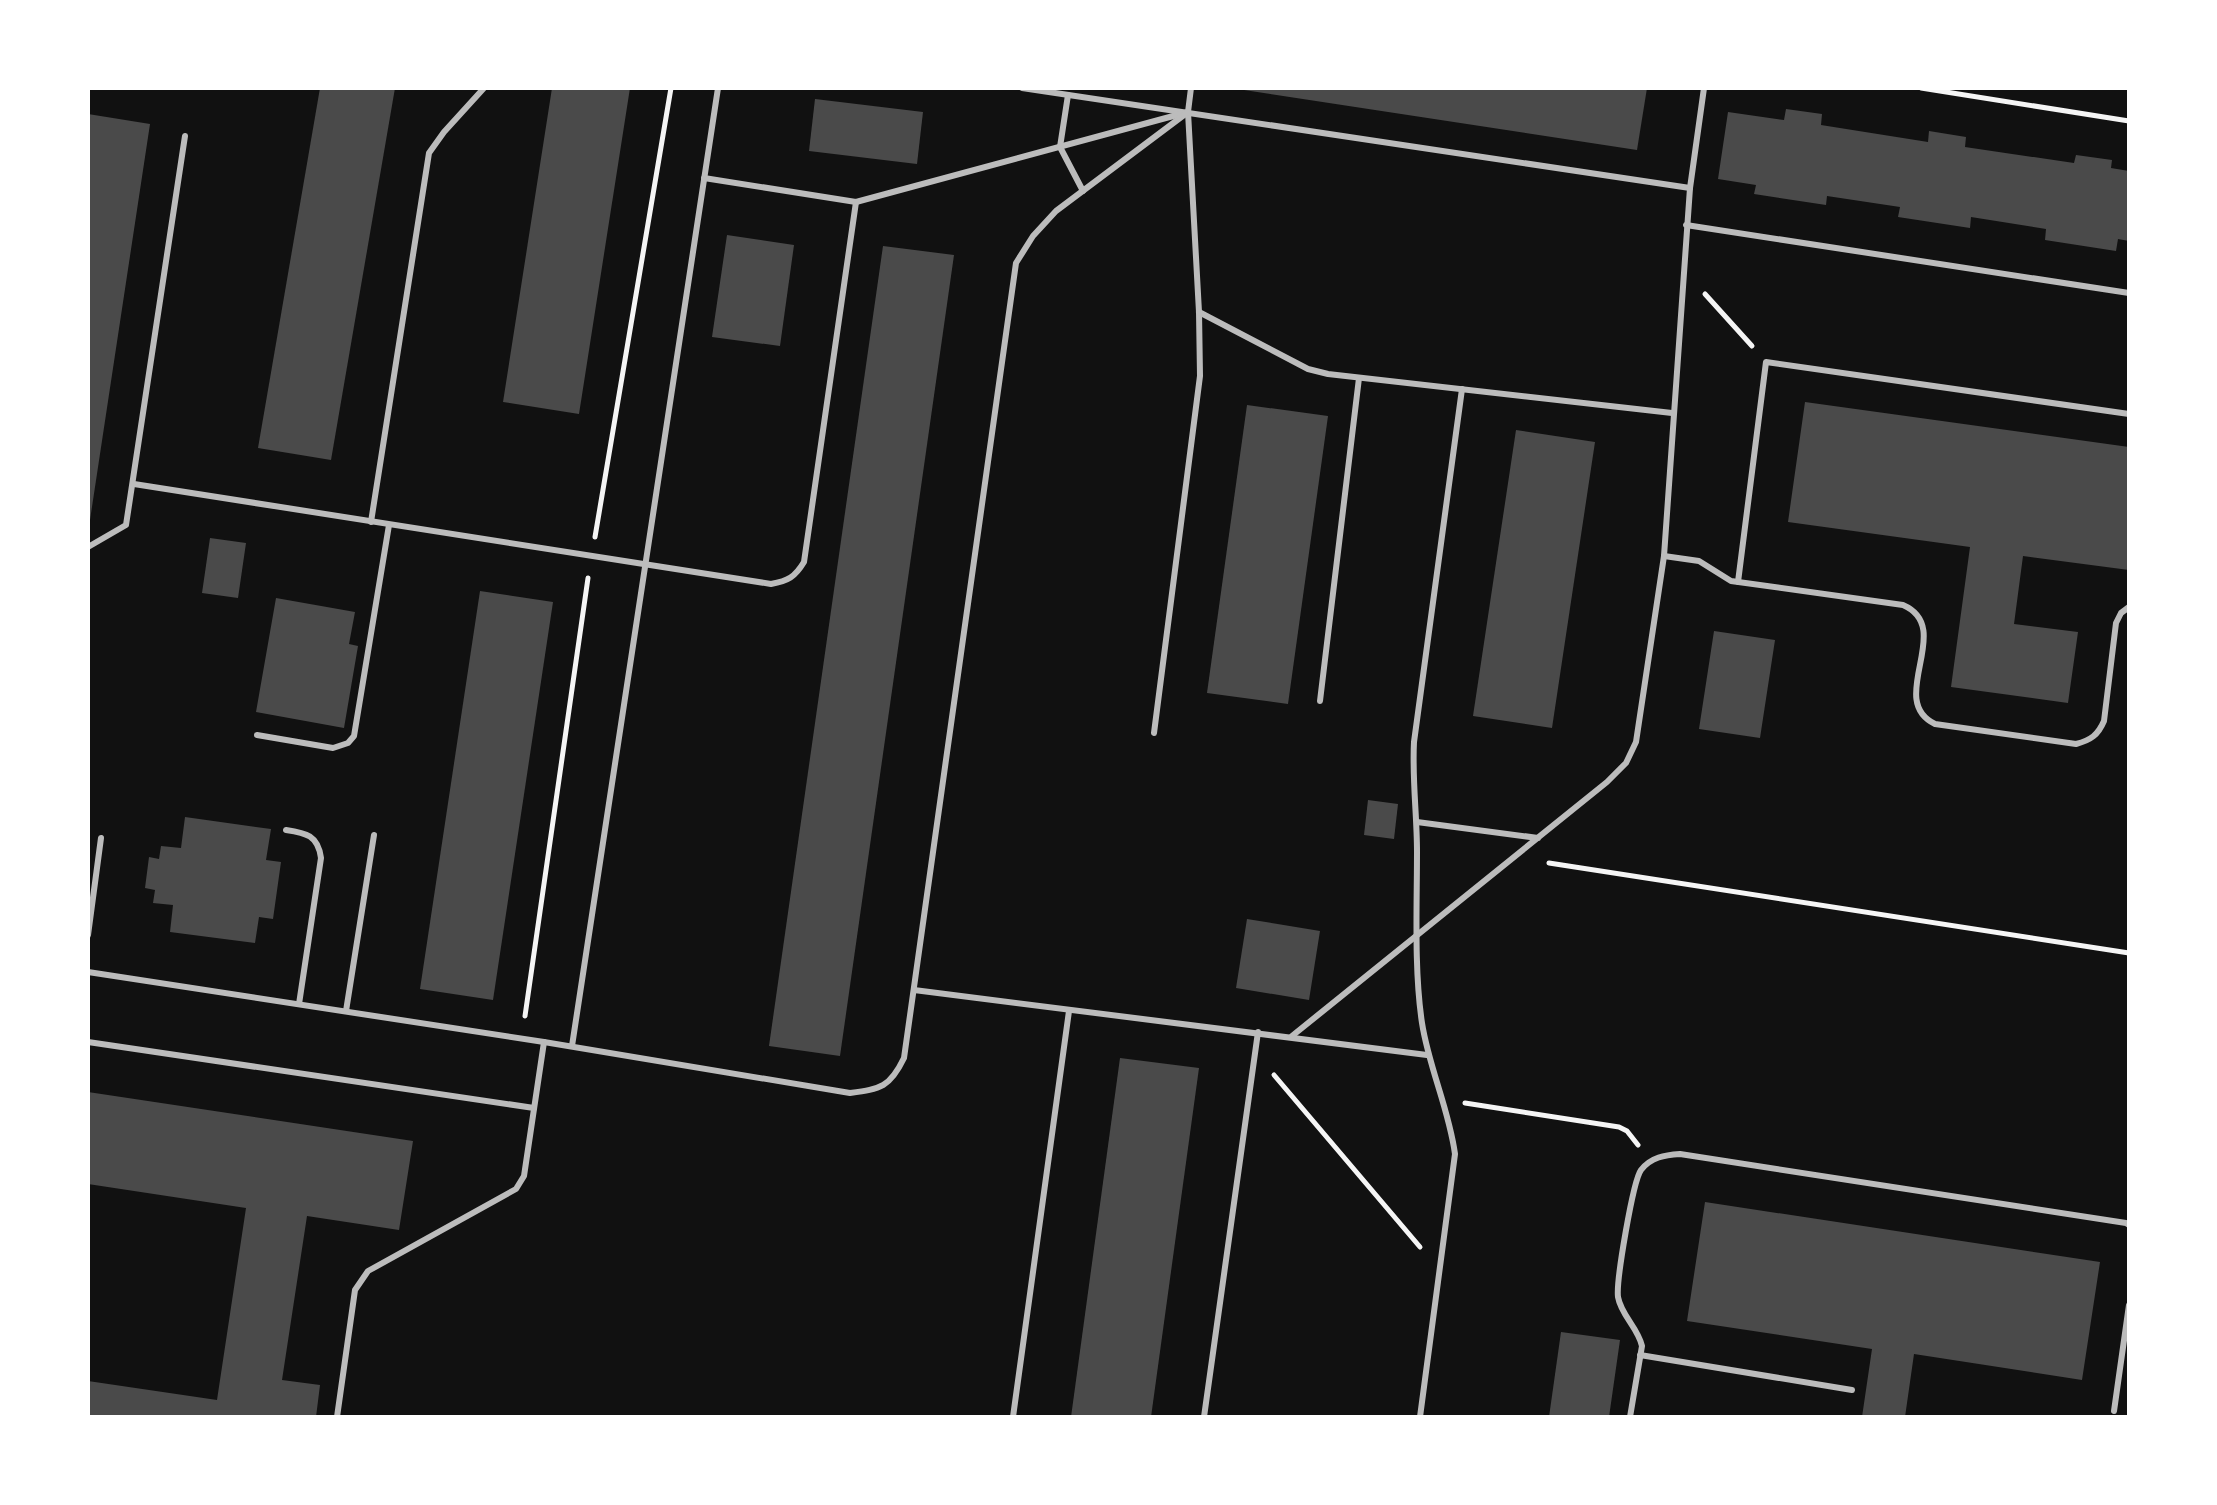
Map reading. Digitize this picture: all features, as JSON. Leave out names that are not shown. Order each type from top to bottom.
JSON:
[{"type":"lane","points":[[371,522],[429,153],[484,88]]},
{"type":"lane","points":[[572,1046],[718,88]]},
{"type":"lane","points":[[1022,88],[1690,188]]},
{"type":"lane","points":[[1154,733],[1198,390],[1199,312],[1188,112],[1191,88]]},
{"type":"lane","points":[[1292,1036],[1607,782],[1626,763],[1636,742],[1664,556],[1686,225],[1704,88]]},
{"type":"lane","points":[[1068,95],[1060,147],[1083,191]]},
{"type":"lane","points":[[704,178],[856,202],[1188,112]]},
{"type":"lane","points":[[88,972],[572,1046],[850,1093],[873,1090],[894,1079],[904,1058],[1016,263],[1033,236],[1056,211],[1188,112]]},
{"type":"lane","points":[[88,547],[126,525],[185,136]]},
{"type":"lane","points":[[134,484],[771,584],[796,576],[804,562],[856,202]]},
{"type":"lane","points":[[1686,225],[2129,293]]},
{"type":"lane","points":[[1199,312],[1308,369],[1359,378],[1672,413]]},
{"type":"lane","points":[[1738,582],[1766,362],[2129,414]]},
{"type":"lane","points":[[1320,701],[1359,378]]},
{"type":"lane","points":[[1420,1417],[1455,1154],[1452,1130],[1427,1055],[1421,1018],[1417,822],[1412,782],[1414,742],[1462,389]]},
{"type":"lane","points":[[257,735],[333,748],[348,743],[354,736],[389,525]]},
{"type":"lane","points":[[1664,556],[1699,561],[1731,581],[1903,605],[1913,609],[1922,619],[1924,631],[1916,699],[1918,711],[1925,719],[1935,724],[2076,744],[2088,741],[2099,733],[2104,721],[2116,623],[2121,613],[2129,607]]},
{"type":"lane","points":[[1417,822],[1538,838]]},
{"type":"lane","points":[[286,830],[306,833],[314,838],[321,858],[299,1004]]},
{"type":"lane","points":[[346,1011],[374,835]]},
{"type":"lane","points":[[88,935],[101,838]]},
{"type":"lane","points":[[914,990],[1427,1055]]},
{"type":"lane","points":[[1013,1417],[1069,1011]]},
{"type":"lane","points":[[1204,1417],[1258,1032]]},
{"type":"lane","points":[[88,1042],[534,1108]]},
{"type":"lane","points":[[337,1417],[355,1290],[368,1271],[516,1189],[524,1176],[544,1042]]},
{"type":"lane","points":[[1630,1417],[1640,1338],[1621,1307],[1618,1286],[1636,1179],[1650,1161],[1680,1154],[2129,1225]]},
{"type":"lane","points":[[2114,1411],[2129,1305]]},
{"type":"lane","points":[[1640,1355],[1852,1390]]},
{"type":"path","points":[[1921,88],[2129,121]]},
{"type":"path","points":[[1683,269],[1766,362]]},
{"type":"path","points":[[1549,863],[2129,953]]},
{"type":"path","points":[[1255,1053],[1439,1269]]},
{"type":"path","points":[[1442,1100],[1619,1127],[1627,1131],[1650,1161]]},
{"type":"building","points":[[320,88],[395,88],[331,460],[258,448]]},
{"type":"building","points":[[552,88],[630,88],[579,414],[503,402]]},
{"type":"building","points":[[1231,88],[1647,88],[1637,150]]},
{"type":"building","points":[[815,99],[923,112],[917,164],[809,151]]},
{"type":"building","points":[[1786,109],[1822,114],[1821,125],[1928,142],[1929,131],[1966,137],[1965,147],[2074,163],[2076,155],[2112,160],[2111,168],[2129,171],[2129,241],[2118,239],[2116,251],[2045,240],[2046,229],[1971,217],[1970,228],[1898,217],[1900,207],[1827,196],[1826,205],[1754,194],[1756,185],[1718,179],[1728,112],[1784,120]]},
{"type":"building","points":[[88,114],[150,124],[90,520],[88,520]]},
{"type":"building","points":[[727,235],[794,245],[780,346],[712,337]]},
{"type":"building","points":[[883,246],[954,255],[840,1056],[769,1046]]},
{"type":"building","points":[[1805,402],[2129,447],[2129,570],[2023,556],[2014,624],[2078,632],[2068,703],[1951,687],[1970,547],[1788,522]]},
{"type":"building","points":[[1247,405],[1328,416],[1288,704],[1207,693]]},
{"type":"building","points":[[1516,430],[1595,442],[1552,728],[1473,716]]},
{"type":"building","points":[[210,538],[246,543],[238,598],[202,593]]},
{"type":"building","points":[[480,591],[553,602],[493,1000],[420,989]]},
{"type":"building","points":[[276,598],[355,612],[349,644],[358,646],[344,728],[256,712]]},
{"type":"building","points":[[1714,631],[1775,640],[1760,738],[1699,729]]},
{"type":"building","points":[[1368,800],[1398,804],[1394,839],[1364,835]]},
{"type":"building","points":[[185,817],[271,829],[266,860],[281,862],[273,919],[259,917],[255,943],[170,932],[173,905],[153,903],[155,890],[145,888],[149,857],[159,859],[161,846],[181,848]]},
{"type":"building","points":[[1247,919],[1320,931],[1309,1000],[1236,988]]},
{"type":"building","points":[[1120,1058],[1199,1068],[1151,1417],[1071,1417]]},
{"type":"building","points":[[88,1092],[413,1141],[399,1230],[307,1216],[282,1380],[320,1385],[316,1417],[88,1417],[88,1381],[217,1400],[246,1208],[88,1184]]},
{"type":"building","points":[[1705,1202],[2100,1262],[2082,1380],[1914,1354],[1905,1417],[1862,1417],[1872,1349],[1687,1321]]},
{"type":"building","points":[[1561,1332],[1620,1340],[1609,1417],[1549,1417]]}]
